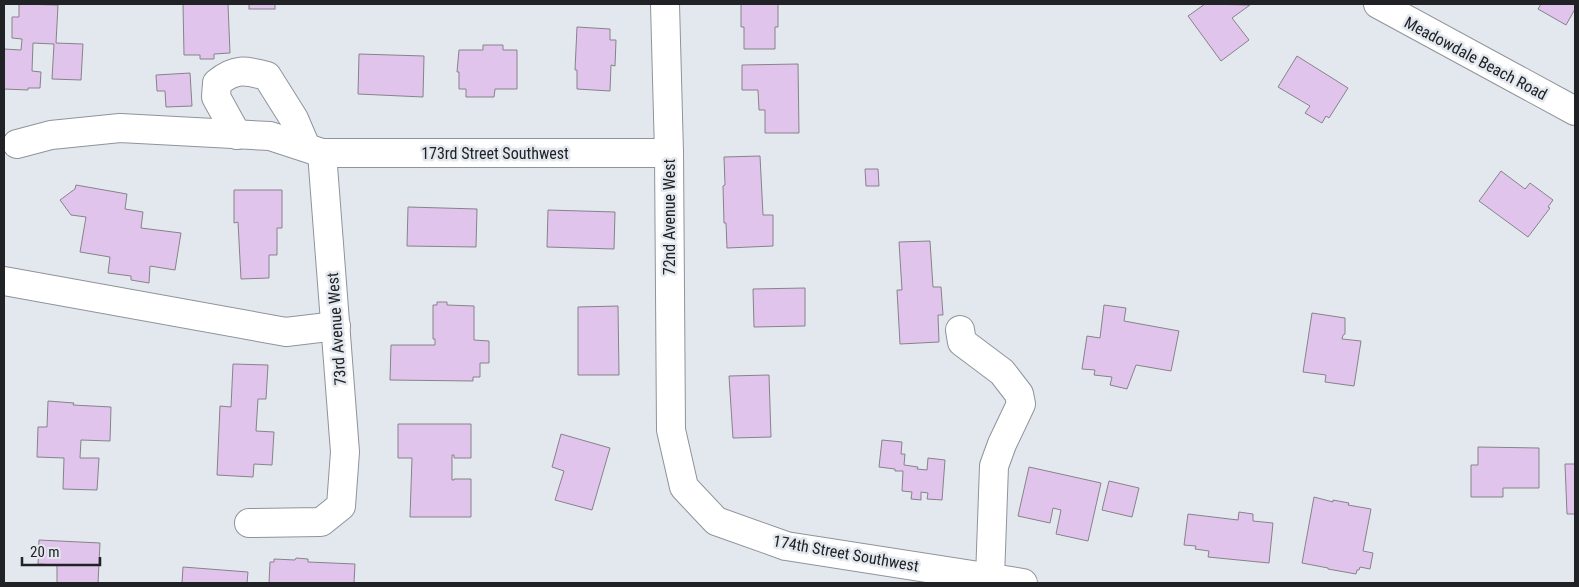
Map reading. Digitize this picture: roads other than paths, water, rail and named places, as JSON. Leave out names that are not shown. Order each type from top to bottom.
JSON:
[{"type":"street","name":"72nd Avenue West","points":[[665,4],[671,430]]},
{"type":"street","name":"Meadowdale Beach Road","points":[[1378,4],[1575,111]]},
{"type":"street","name":"73rd Avenue West","points":[[237,134],[216,97],[217,83],[229,73],[248,71],[267,76],[314,150],[336,326],[345,452],[341,506],[321,522],[249,523]]},
{"type":"street","name":"173rd Street Southwest","points":[[17,144],[51,134],[120,128],[270,136],[314,150],[668,153]]},
{"type":"street","points":[[4,281],[286,332],[336,326]]},
{"type":"street","points":[[960,330],[962,342],[1002,372],[1019,394],[1021,404],[994,466],[990,578]]},
{"type":"street","name":"174th Street Southwest","points":[[671,430],[684,487],[716,520],[786,546],[1023,583]]}]
